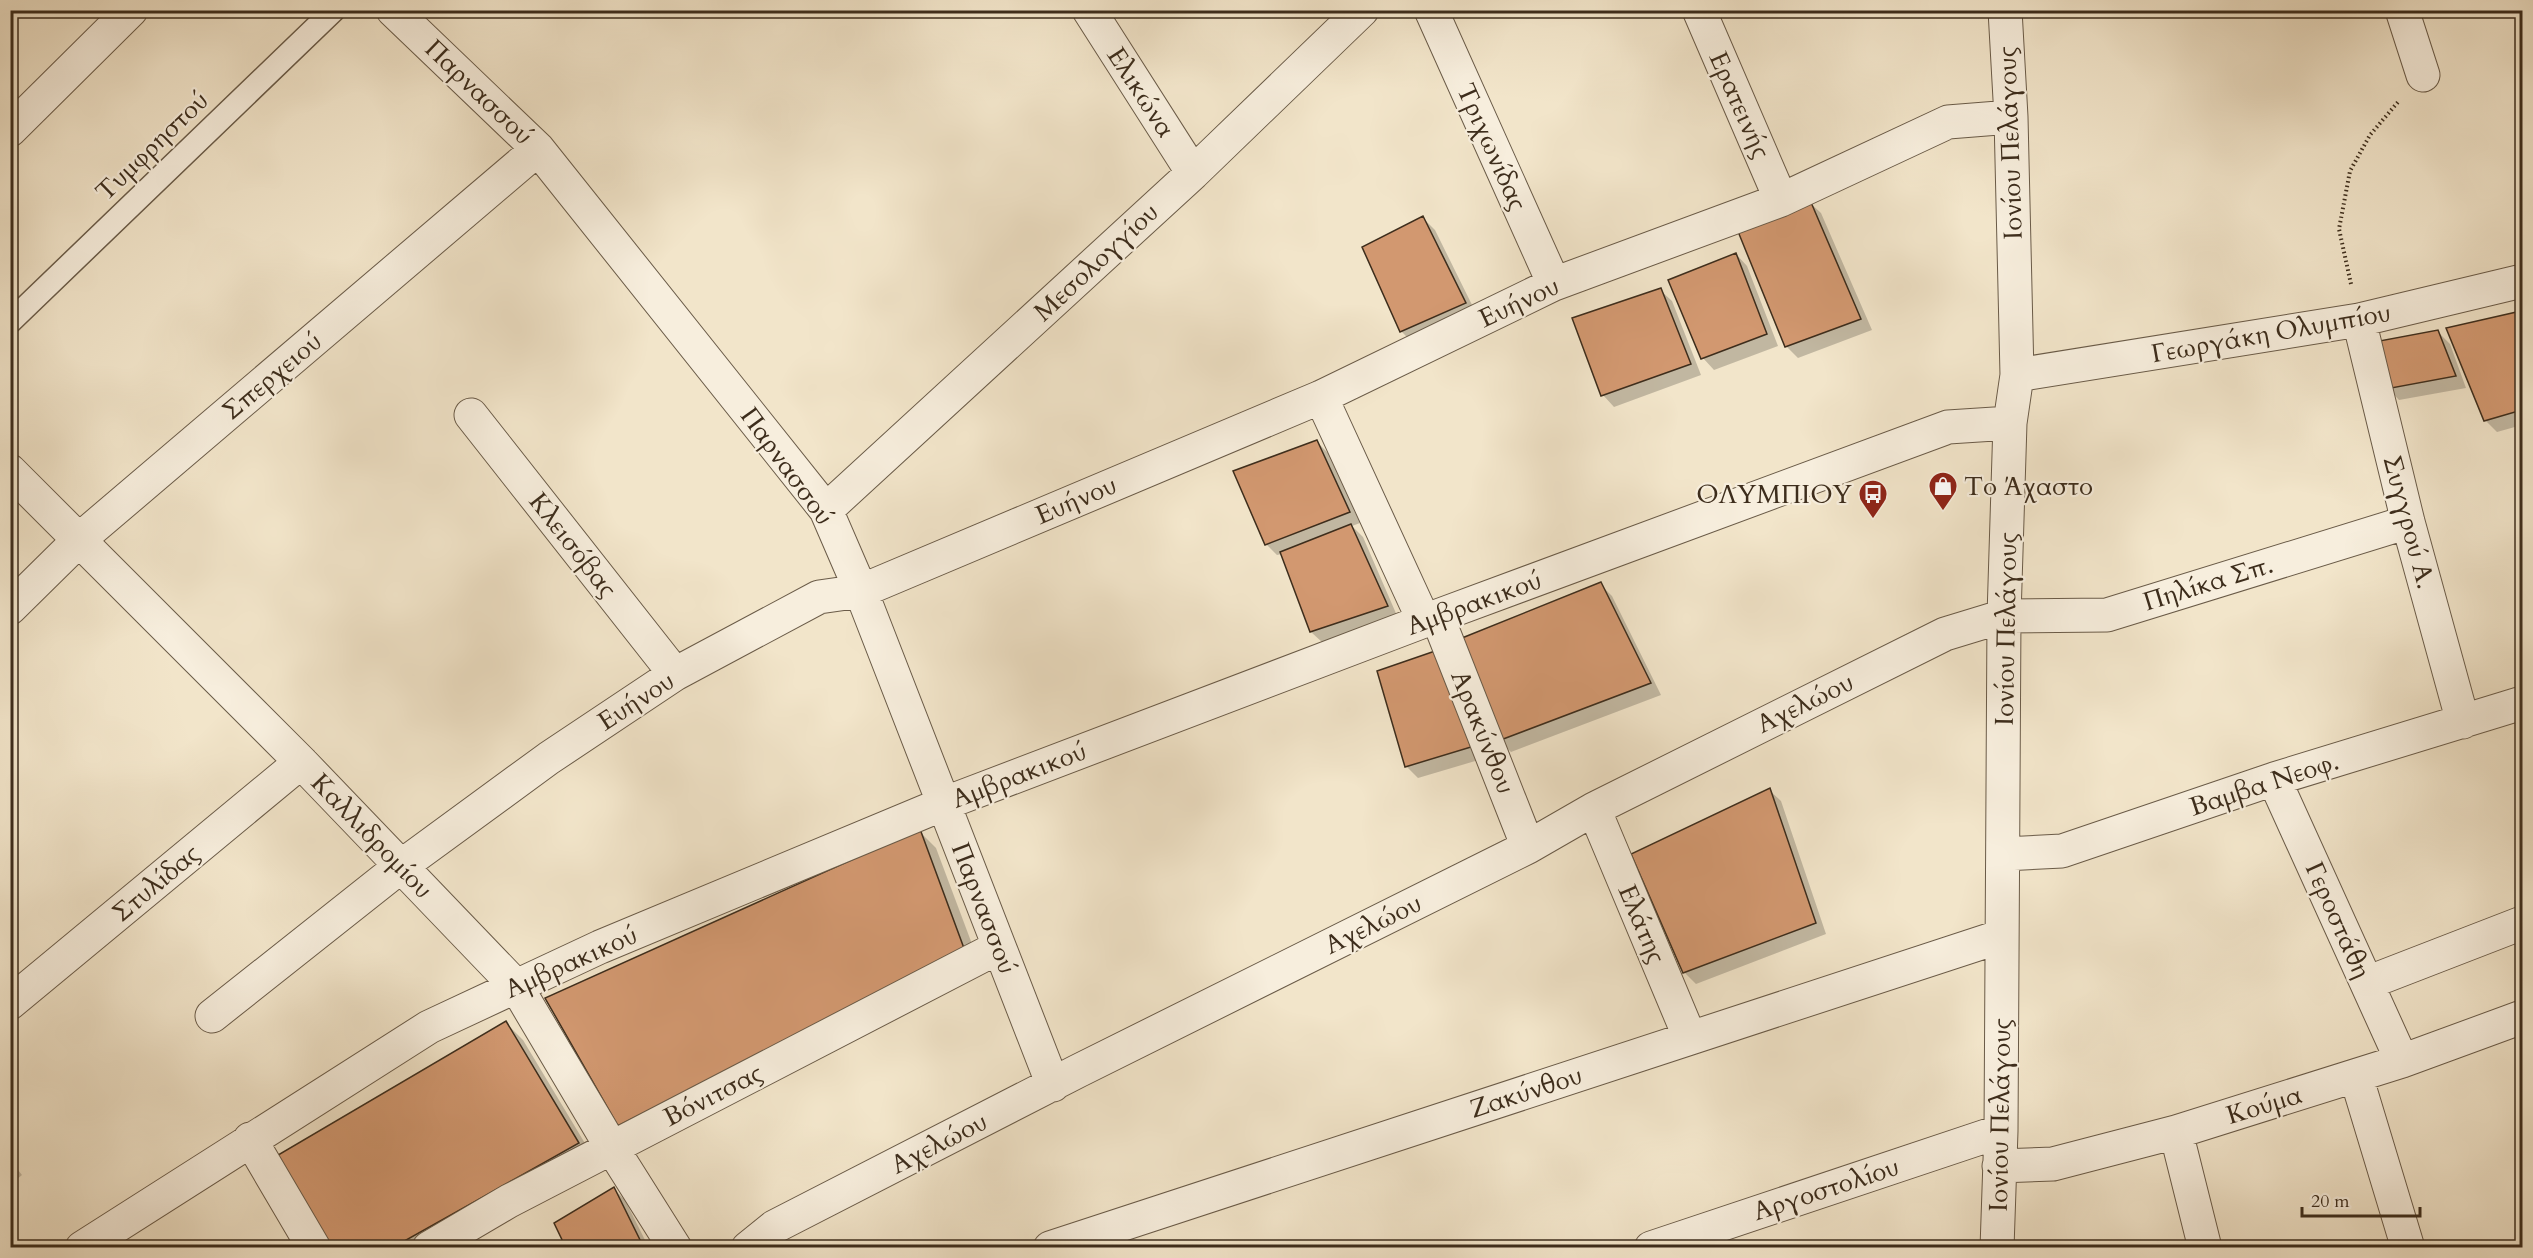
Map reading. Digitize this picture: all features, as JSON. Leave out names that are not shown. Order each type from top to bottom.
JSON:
[{"type":"street","points":[[10,130],[131,10]]},
{"type":"street","name":"Ελικώνα","points":[[1089,10],[1193,173]]},
{"type":"street","name":"Μεσολογγίου","points":[[826,510],[1193,173],[1362,10]]},
{"type":"street","name":"Τριχωνίδας","points":[[1431,10],[1554,284]]},
{"type":"street","name":"Ερατεινής","points":[[1699,10],[1781,200]]},
{"type":"street","name":"Ιονίου Πελάγους","points":[[1997,1248],[2001,1131],[2004,615],[2010,423],[2017,375],[2011,117],[2005,10]]},
{"type":"street","points":[[2402,10],[2423,75]]},
{"type":"street","name":"Παρνασσού","points":[[395,11],[538,148],[826,510],[861,591],[1053,1085]]},
{"type":"street","name":"Ευήνου","points":[[212,1016],[400,867],[549,758],[675,674],[819,597],[861,591],[1321,397],[1554,284],[1781,200],[1948,122],[2011,117]]},
{"type":"street","name":"Σπερχειού","points":[[10,608],[80,539],[538,148]]},
{"type":"street","name":"Γεωργάκη Ολυμπίου","points":[[2017,375],[2358,320],[2523,281]]},
{"type":"street","name":"Συγγρού Α.","points":[[2358,320],[2408,522],[2463,722]]},
{"type":"street","name":"Αρακύνθου","points":[[1321,397],[1430,619],[1528,847]]},
{"type":"street","name":"Κλεισόβας","points":[[471,415],[675,674]]},
{"type":"street","name":"Αμβρακικού","points":[[82,1248],[429,1027],[600,947],[943,804],[1430,619],[1948,427],[2010,423]]},
{"type":"street","name":"Καλλιδρομίου","points":[[10,471],[301,762],[516,986],[612,1148],[675,1248]]},
{"type":"street","name":"Πηλίκα Σπ.","points":[[2004,615],[2107,615],[2408,522]]},
{"type":"street","name":"Αχελώου","points":[[748,1248],[778,1237],[1053,1085],[1528,847],[1594,809],[1945,634],[2004,615]]},
{"type":"street","name":"Βαμβα Νεοφ.","points":[[2004,854],[2062,851],[2274,779],[2523,703]]},
{"type":"street","name":"Στυλίδας","points":[[10,1003],[301,762]]},
{"type":"street","name":"Γεροστάθη","points":[[2274,779],[2402,1061]]},
{"type":"street","name":"Ελάτης","points":[[1594,809],[1690,1038]]},
{"type":"street","points":[[2367,983],[2523,923]]},
{"type":"street","name":"Ζακύνθου","points":[[1050,1248],[2002,936]]},
{"type":"street","name":"Βόνιτσας","points":[[429,1248],[509,1201],[999,946]]},
{"type":"street","name":"Κούμα","points":[[1999,1166],[2053,1164],[2176,1132],[2402,1061],[2523,1017]]},
{"type":"street","points":[[2356,1076],[2408,1248]]},
{"type":"street","name":"Αργοστολίου","points":[[1651,1248],[2001,1131]]},
{"type":"street","points":[[2176,1132],[2205,1248]]},
{"type":"street","points":[[250,1139],[315,1248]]},
{"type":"lane","name":"Τυμφρηστού","points":[[10,322],[334,10]]},
{"type":"path","points":[[2358,320],[2339,229],[2350,171],[2370,135],[2423,75]]},
{"type":"building","points":[[1810,200],[1861,319],[1785,347],[1737,229]]},
{"type":"building","points":[[1423,216],[1466,303],[1400,332],[1362,247]]},
{"type":"building","points":[[1736,253],[1767,334],[1701,359],[1668,280]]},
{"type":"building","points":[[1661,288],[1691,364],[1601,396],[1572,318]]},
{"type":"building","points":[[2521,311],[2522,410],[2484,421],[2446,328]]},
{"type":"building","points":[[2438,330],[2456,376],[2386,389],[2374,342]]},
{"type":"building","points":[[1317,440],[1350,512],[1265,545],[1233,471]]},
{"type":"building","points":[[1351,524],[1388,606],[1310,632],[1280,552]]},
{"type":"building","points":[[1601,582],[1651,683],[1498,741],[1462,638]]},
{"type":"building","points":[[1438,650],[1471,747],[1405,767],[1377,671]]},
{"type":"building","points":[[1770,788],[1816,923],[1683,973],[1631,854]]},
{"type":"building","points":[[920,829],[965,951],[618,1126],[545,998]]},
{"type":"building","points":[[506,1021],[579,1143],[392,1248],[323,1248],[273,1158]]},
{"type":"building","points":[[614,1187],[644,1248],[566,1248],[554,1223]]},
{"type":"place","name":"Το Άχαστο","points":[[1943,512]]},
{"type":"place","name":"ΟΛΥΜΠΙΟΥ","points":[[1873,520]]}]
